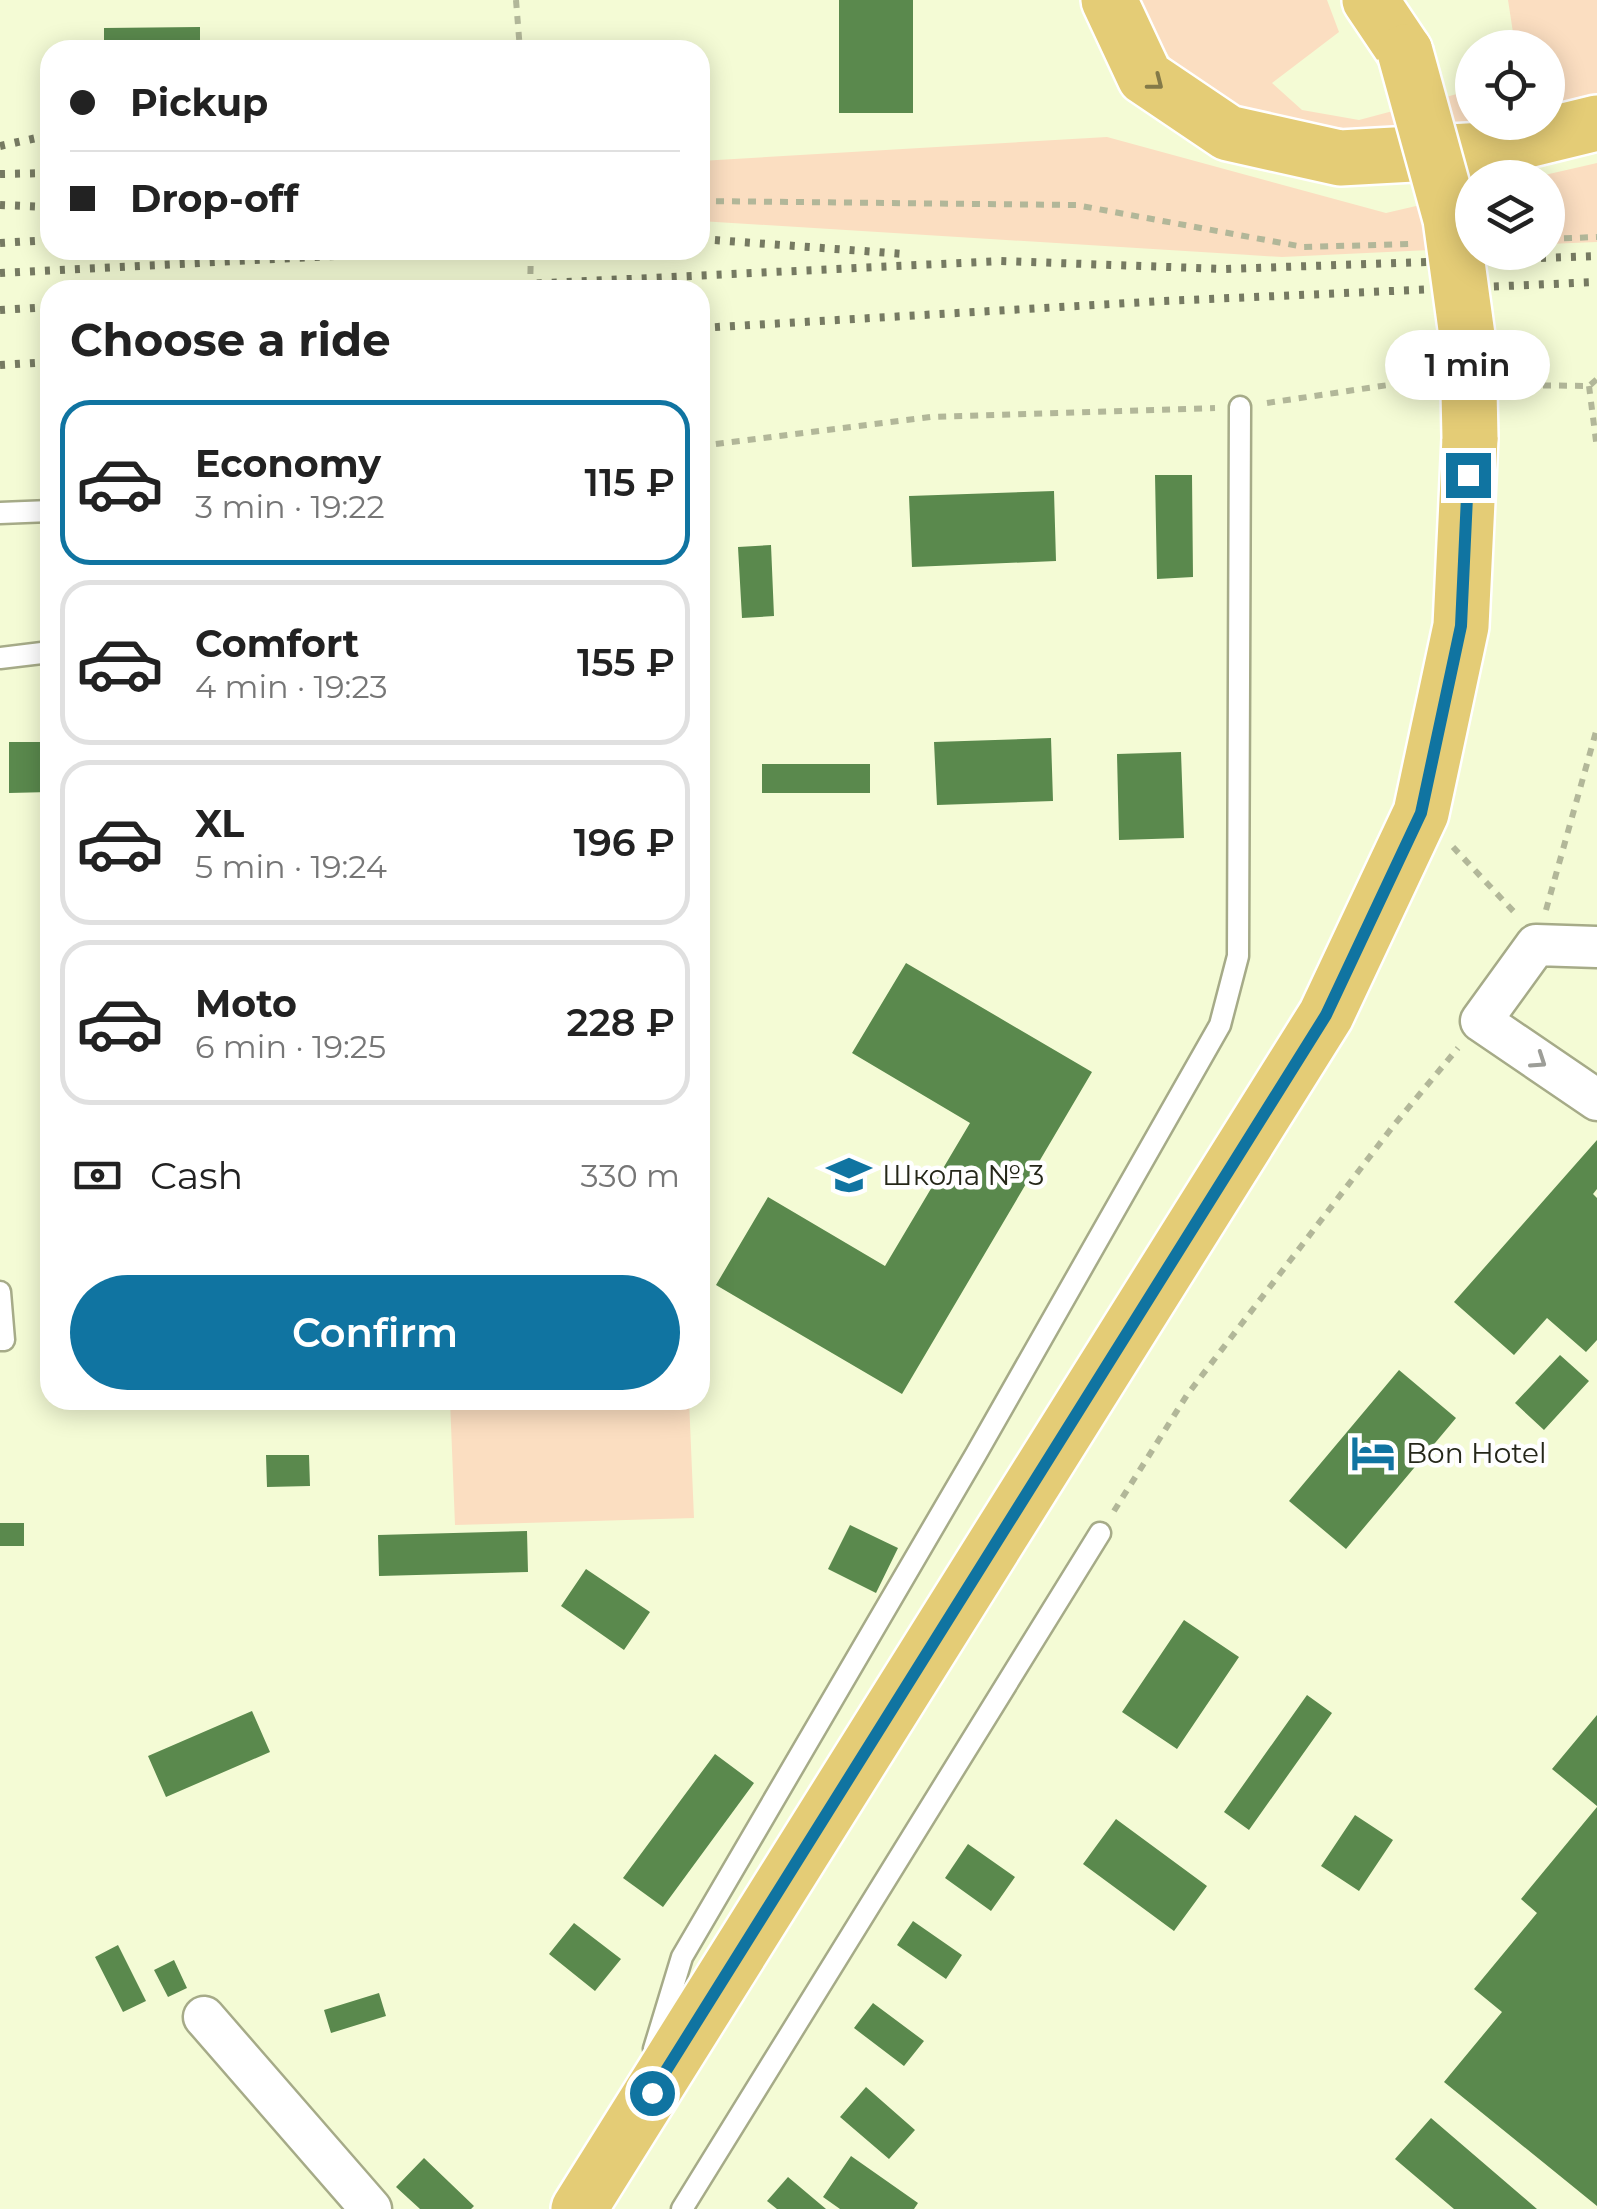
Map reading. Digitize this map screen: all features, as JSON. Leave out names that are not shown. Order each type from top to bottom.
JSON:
[{"type":"main road","points":[[1109,0],[1144,77],[1228,133],[1340,158],[1486,150],[1597,123]]},
{"type":"main road","points":[[579,2209],[1326,1015],[1421,813],[1461,626],[1470,438],[1468,342],[1451,220],[1404,26],[1370,0]]},
{"type":"street","points":[[1597,947],[1528,932],[1480,1021],[1597,1100]]},
{"type":"street","points":[[204,2017],[372,2209]]},
{"type":"lane","points":[[630,2127],[682,1957],[976,1454],[1220,1025],[1238,956],[1240,407]]},
{"type":"lane","points":[[0,513],[40,511]]},
{"type":"lane","points":[[0,658],[40,653]]},
{"type":"lane","points":[[0,1292],[4,1340],[0,1340]]},
{"type":"lane","points":[[682,2209],[1100,1533]]},
{"type":"path","points":[[516,0],[519,40]]},
{"type":"path","points":[[710,201],[1076,205],[1304,247],[1416,243]]},
{"type":"path","points":[[1565,238],[1597,237]]},
{"type":"path","points":[[1492,385],[1589,386],[1597,379]]},
{"type":"path","points":[[710,445],[931,417],[1240,407],[1395,384],[1434,384]]},
{"type":"path","points":[[1589,386],[1597,448]]},
{"type":"path","points":[[1421,813],[1528,932],[1597,728]]},
{"type":"path","points":[[1100,1533],[1187,1395],[1394,1125],[1480,1021]]},
{"type":"shaded area","points":[[1133,0],[1327,0],[1339,32],[1272,83],[1302,110],[1359,120],[1455,95],[1455,131],[1364,142],[1264,125],[1184,80]]},
{"type":"shaded area","points":[[1508,0],[1597,0],[1597,103],[1565,111],[1565,30],[1513,30]]},
{"type":"shaded area","points":[[1107,137],[1386,213],[1455,197],[1455,249],[1282,257],[710,222],[710,160]]},
{"type":"shaded area","points":[[1597,163],[1597,242],[1565,243],[1565,170]]},
{"type":"shaded area","points":[[450,1410],[689,1410],[694,1518],[455,1525]]},
{"type":"building","points":[[839,0],[913,0],[913,113],[839,113]]},
{"type":"building","points":[[200,27],[200,40],[104,40],[104,28]]},
{"type":"building","points":[[1155,475],[1192,475],[1193,577],[1157,579]]},
{"type":"building","points":[[1054,491],[1056,561],[912,567],[909,496]]},
{"type":"building","points":[[771,545],[774,616],[742,618],[738,547]]},
{"type":"building","points":[[1051,738],[1053,801],[937,805],[934,742]]},
{"type":"building","points":[[9,742],[40,742],[40,792],[9,793]]},
{"type":"building","points":[[1181,752],[1184,838],[1119,840],[1117,754]]},
{"type":"building","points":[[762,764],[870,764],[870,793],[762,793]]},
{"type":"building","points":[[906,963],[1092,1072],[902,1394],[716,1285],[768,1197],[885,1266],[970,1123],[852,1053]]},
{"type":"building","points":[[1597,1140],[1597,1189],[1593,1194],[1597,1198],[1597,1340],[1586,1352],[1547,1318],[1514,1355],[1454,1302]]},
{"type":"building","points":[[1560,1355],[1589,1381],[1544,1430],[1515,1403]]},
{"type":"building","points":[[1399,1370],[1456,1418],[1346,1549],[1289,1501]]},
{"type":"building","points":[[266,1455],[309,1455],[310,1486],[267,1487]]},
{"type":"building","points":[[0,1523],[24,1523],[24,1546],[0,1546]]},
{"type":"building","points":[[850,1525],[898,1548],[876,1593],[828,1569]]},
{"type":"building","points":[[527,1531],[528,1572],[379,1576],[378,1535]]},
{"type":"building","points":[[586,1569],[650,1612],[624,1650],[561,1606]]},
{"type":"building","points":[[1184,1620],[1239,1657],[1177,1749],[1122,1712]]},
{"type":"building","points":[[1307,1695],[1332,1713],[1249,1830],[1224,1812]]},
{"type":"building","points":[[252,1711],[270,1752],[166,1797],[148,1756]]},
{"type":"building","points":[[1597,1715],[1597,1806],[1552,1769]]},
{"type":"building","points":[[715,1754],[754,1783],[663,1907],[623,1878]]},
{"type":"building","points":[[1597,1807],[1597,2206],[1444,2082],[1502,2012],[1474,1989],[1537,1913],[1521,1899]]},
{"type":"building","points":[[1355,1815],[1393,1840],[1359,1891],[1321,1866]]},
{"type":"building","points":[[1116,1819],[1207,1886],[1174,1931],[1083,1864]]},
{"type":"building","points":[[968,1844],[1015,1877],[991,1911],[945,1878]]},
{"type":"building","points":[[913,1921],[962,1955],[946,1979],[897,1945]]},
{"type":"building","points":[[574,1923],[621,1959],[595,1991],[549,1954]]},
{"type":"building","points":[[118,1945],[146,2001],[123,2012],[95,1957]]},
{"type":"building","points":[[174,1960],[187,1988],[168,1997],[154,1970]]},
{"type":"building","points":[[379,1993],[386,2016],[331,2033],[324,2010]]},
{"type":"building","points":[[873,2003],[924,2041],[904,2066],[854,2028]]},
{"type":"building","points":[[866,2087],[915,2130],[889,2159],[840,2117]]},
{"type":"building","points":[[1431,2118],[1537,2209],[1454,2209],[1395,2159]]},
{"type":"building","points":[[851,2156],[918,2203],[914,2209],[840,2209],[823,2197]]},
{"type":"building","points":[[424,2158],[474,2206],[471,2209],[420,2209],[396,2187]]},
{"type":"building","points":[[788,2177],[826,2209],[777,2209],[767,2201]]},
{"type":"railway","points":[[0,146],[40,137]]},
{"type":"railway","points":[[0,174],[40,173]]},
{"type":"railway","points":[[0,205],[40,207]]},
{"type":"railway","points":[[710,240],[904,254]]},
{"type":"railway","points":[[0,243],[40,241]]},
{"type":"railway","points":[[609,280],[1001,261],[1225,269],[1597,256]]},
{"type":"railway","points":[[0,273],[257,260]]},
{"type":"railway","points":[[710,327],[1163,301],[1597,282]]},
{"type":"railway","points":[[0,310],[40,308]]},
{"type":"railway","points":[[0,365],[40,363]]},
{"type":"place","name":"Школа № 3","points":[[849,1175]]},
{"type":"place","name":"Bon Hotel","points":[[1373,1453]]},
{"type":"route","points":[[652,2093],[1326,1015],[1421,813],[1461,626],[1468,475]]}]
